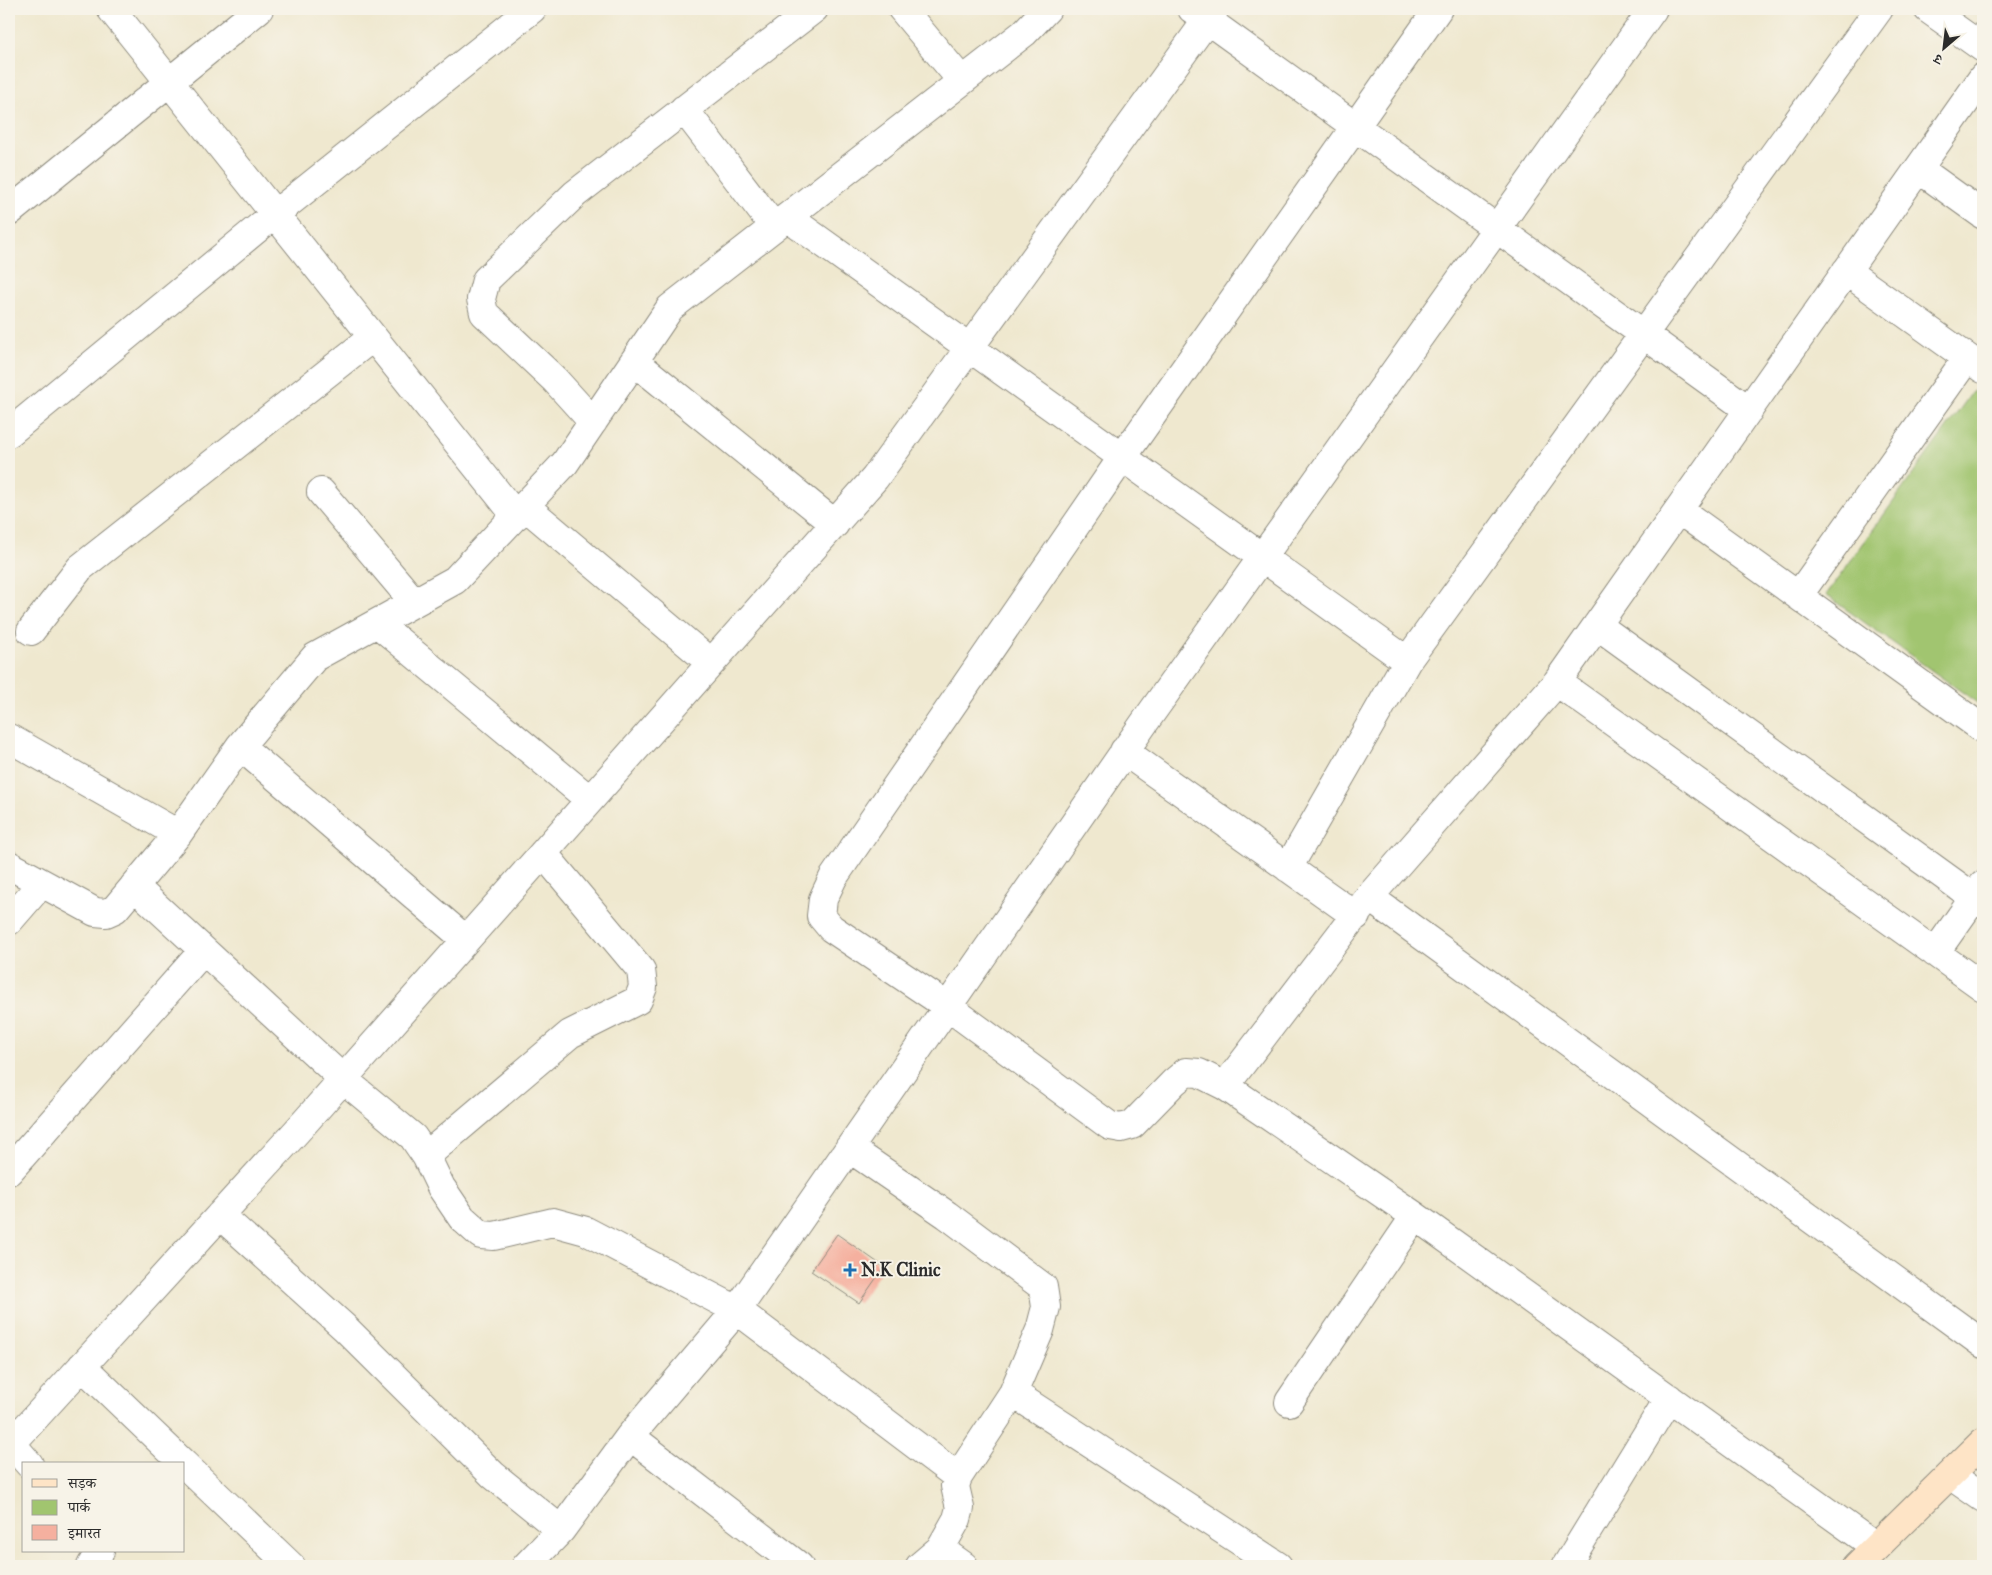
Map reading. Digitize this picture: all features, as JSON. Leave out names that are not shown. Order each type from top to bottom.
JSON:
[{"type":"street","points":[[111,9],[373,337],[520,511],[711,664]]},
{"type":"street","points":[[9,212],[168,80],[259,9]]},
{"type":"street","points":[[9,433],[275,214],[532,9]]},
{"type":"street","points":[[593,422],[555,380],[484,313],[481,299],[486,280],[575,194],[814,9]]},
{"type":"street","points":[[902,9],[962,81]]},
{"type":"street","points":[[9,865],[95,912],[106,913],[115,909],[178,834],[240,746],[315,657],[455,580],[566,464],[670,308],[1024,33],[1047,9]]},
{"type":"street","points":[[1438,9],[1122,458],[833,878],[823,899],[821,916],[831,928],[947,1006],[1110,1126],[1121,1128],[1132,1125],[1186,1072],[1200,1073],[1225,1086],[1415,1216],[1876,1547]]},
{"type":"street","points":[[526,1566],[561,1530],[630,1436],[737,1310],[1124,751],[1653,9]]},
{"type":"street","points":[[1288,868],[1407,662],[1879,9]]},
{"type":"street","points":[[1928,9],[1983,48]]},
{"type":"street","points":[[16,1450],[82,1366],[343,1079],[875,478],[969,348],[1204,12],[1356,126],[1749,410]]},
{"type":"street","points":[[1225,1086],[1362,907],[1558,682],[1983,77]]},
{"type":"street","points":[[684,109],[781,222],[969,348],[1407,662]]},
{"type":"street","points":[[1919,169],[1983,215]]},
{"type":"street","points":[[1798,596],[1975,364],[1846,271]]},
{"type":"street","points":[[32,631],[80,568],[373,337]]},
{"type":"street","points":[[634,361],[835,524]]},
{"type":"street","points":[[321,492],[414,602]]},
{"type":"street","points":[[1678,510],[1983,729]]},
{"type":"street","points":[[377,623],[590,800]]},
{"type":"street","points":[[1597,625],[1980,895],[1935,953]]},
{"type":"street","points":[[1558,682],[1983,988]]},
{"type":"street","points":[[9,738],[178,834]]},
{"type":"street","points":[[240,746],[466,940]]},
{"type":"street","points":[[1124,751],[1288,868],[1362,907],[1983,1344]]},
{"type":"street","points":[[426,1156],[570,1034],[638,1000],[643,987],[641,970],[543,853]]},
{"type":"street","points":[[9,921],[42,883]]},
{"type":"street","points":[[134,886],[343,1079],[413,1138],[426,1156],[441,1187],[462,1218],[481,1235],[494,1236],[553,1222],[586,1231],[737,1310],[958,1477]]},
{"type":"street","points":[[9,1171],[203,951]]},
{"type":"street","points":[[849,1148],[947,1215],[1043,1287],[1046,1307],[1040,1330],[1013,1393],[958,1477],[955,1486],[960,1508],[957,1519],[930,1558],[964,1566]]},
{"type":"street","points":[[220,1215],[346,1328],[493,1475],[561,1530]]},
{"type":"street","points":[[1288,1402],[1415,1216]]},
{"type":"street","points":[[82,1366],[182,1462]]},
{"type":"street","points":[[1013,1393],[1278,1566]]},
{"type":"street","points":[[1566,1566],[1668,1398]]},
{"type":"street","points":[[630,1436],[799,1566]]},
{"type":"street","points":[[1857,1566],[1983,1442]]},
{"type":"street","points":[[185,1465],[291,1566]]},
{"type":"street","points":[[1950,1475],[1983,1498]]},
{"type":"street","points":[[92,1566],[99,1552]]},
{"type":"green space","points":[[1973,391],[1983,398],[1983,707],[1826,595]]},
{"type":"building","points":[[837,1234],[884,1267],[859,1303],[811,1271]]},
{"type":"place","name":"N.K Clinic","points":[[850,1270]]}]
